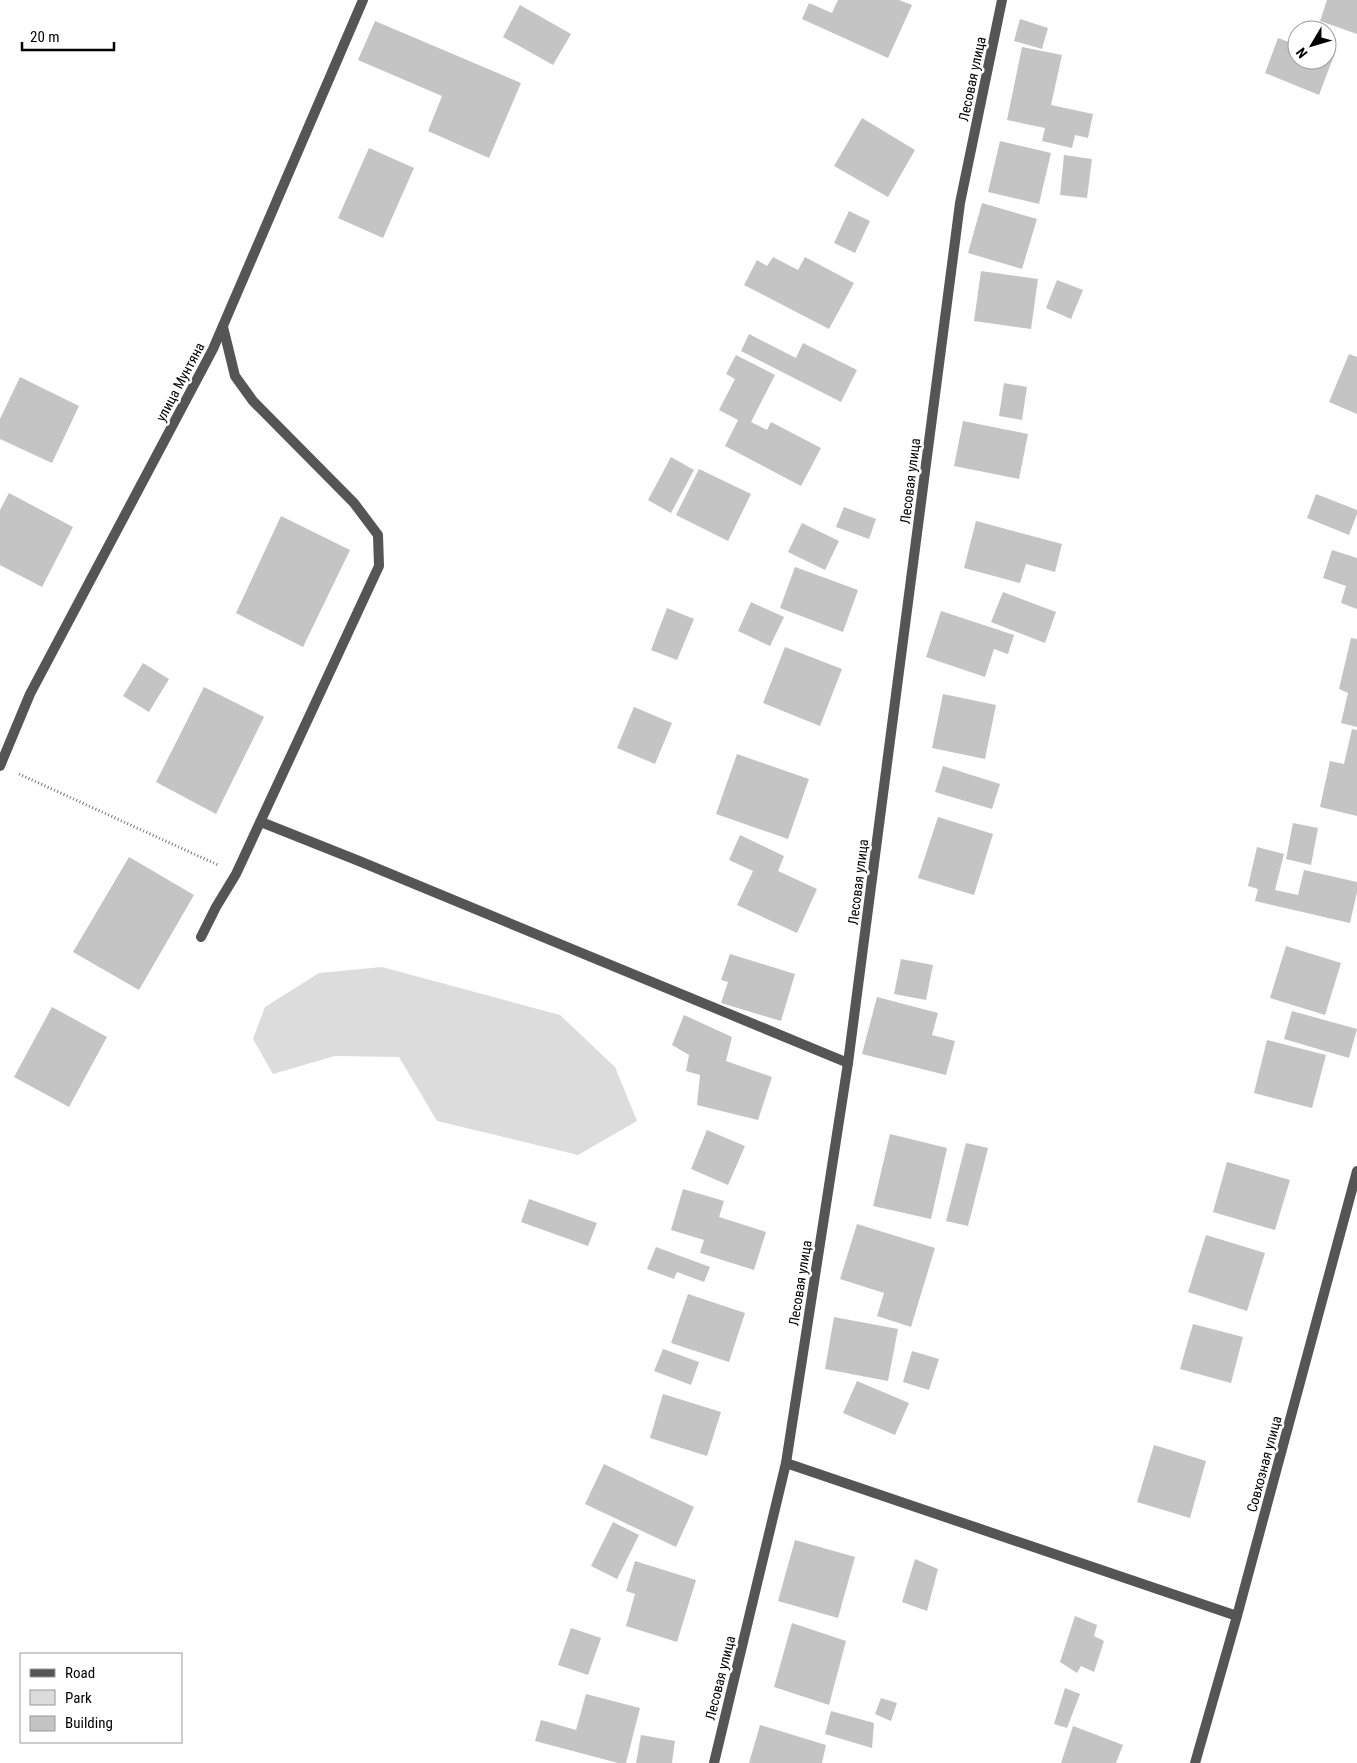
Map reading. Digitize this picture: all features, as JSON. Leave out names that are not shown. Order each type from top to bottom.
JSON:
[{"type":"street","name":"улица Мунтяна","points":[[0,766],[30,694],[209,358],[363,0]]},
{"type":"street","name":"Лесовая улица","points":[[714,1763],[786,1463],[848,1063],[960,203],[1002,0]]},
{"type":"street","points":[[201,937],[236,874],[379,566],[378,535],[354,503],[253,401],[235,376],[223,326]]},
{"type":"street","points":[[260,822],[848,1063]]},
{"type":"street","name":"Совхозная улица","points":[[1195,1763],[1237,1616],[1357,1171]]},
{"type":"street","points":[[786,1463],[1237,1616]]},
{"type":"path","points":[[0,766],[236,874]]},
{"type":"green space","points":[[382,967],[560,1015],[615,1067],[637,1121],[578,1155],[437,1121],[399,1057],[335,1056],[273,1074],[253,1039],[265,1007],[319,973]]},
{"type":"building","points":[[838,0],[899,0],[912,5],[888,58],[802,19],[809,3],[832,13]]},
{"type":"building","points":[[1327,0],[1357,0],[1357,34],[1337,27],[1337,20],[1320,20]]},
{"type":"building","points":[[520,5],[571,34],[553,65],[503,37]]},
{"type":"building","points":[[1020,19],[1048,28],[1042,49],[1014,41]]},
{"type":"building","points":[[375,21],[521,83],[489,158],[428,131],[442,96],[358,60]]},
{"type":"building","points":[[1278,38],[1287,41],[1287,70],[1329,70],[1319,95],[1265,73]]},
{"type":"building","points":[[1022,47],[1062,55],[1051,105],[1093,114],[1088,138],[1075,135],[1072,148],[1042,141],[1045,128],[1007,120]]},
{"type":"building","points":[[862,118],[915,150],[888,197],[834,166]]},
{"type":"building","points":[[1000,141],[1051,153],[1039,204],[988,192]]},
{"type":"building","points":[[369,148],[414,168],[383,238],[338,218]]},
{"type":"building","points":[[1064,155],[1092,159],[1087,198],[1060,195]]},
{"type":"building","points":[[982,203],[1037,219],[1022,269],[968,253]]},
{"type":"building","points":[[849,211],[870,221],[855,253],[834,243]]},
{"type":"building","points":[[773,257],[798,270],[805,257],[854,283],[829,329],[744,285],[757,260],[767,266]]},
{"type":"building","points":[[981,271],[1038,279],[1031,329],[974,321]]},
{"type":"building","points":[[1057,280],[1083,290],[1071,319],[1046,308]]},
{"type":"building","points":[[749,334],[796,358],[803,343],[857,370],[841,402],[741,351]]},
{"type":"building","points":[[1349,354],[1357,357],[1357,414],[1329,402]]},
{"type":"building","points":[[736,355],[775,375],[751,422],[767,430],[771,422],[821,448],[801,486],[725,446],[738,420],[719,410],[735,379],[726,374]]},
{"type":"building","points":[[20,377],[79,406],[52,463],[0,439],[0,419]]},
{"type":"building","points":[[1004,383],[1027,387],[1022,420],[999,416]]},
{"type":"building","points":[[963,421],[1028,434],[1019,479],[954,466]]},
{"type":"building","points":[[671,457],[694,470],[671,513],[648,500]]},
{"type":"building","points":[[699,469],[751,494],[728,541],[676,515]]},
{"type":"building","points":[[9,493],[73,527],[42,587],[0,565],[0,510]]},
{"type":"building","points":[[1316,494],[1357,510],[1349,535],[1307,518]]},
{"type":"building","points":[[844,507],[876,519],[869,539],[836,527]]},
{"type":"building","points":[[281,516],[350,550],[303,647],[236,613]]},
{"type":"building","points":[[976,521],[1062,544],[1055,572],[1026,564],[1020,583],[964,568]]},
{"type":"building","points":[[802,523],[839,541],[825,570],[788,552]]},
{"type":"building","points":[[1332,550],[1357,558],[1357,609],[1341,603],[1346,586],[1323,578]]},
{"type":"building","points":[[795,567],[858,590],[843,632],[780,608]]},
{"type":"building","points":[[1003,592],[1056,612],[1045,643],[991,622]]},
{"type":"building","points":[[751,602],[784,617],[770,646],[738,631]]},
{"type":"building","points":[[667,608],[694,619],[677,660],[651,650]]},
{"type":"building","points":[[941,611],[1014,635],[1008,654],[994,649],[985,677],[926,657]]},
{"type":"building","points":[[1351,638],[1357,639],[1357,727],[1341,723],[1348,693],[1339,689]]},
{"type":"building","points":[[785,647],[842,669],[820,726],[763,703]]},
{"type":"building","points":[[143,663],[169,679],[149,712],[123,696]]},
{"type":"building","points":[[204,687],[264,717],[216,814],[156,782]]},
{"type":"building","points":[[943,694],[996,705],[985,759],[932,748]]},
{"type":"building","points":[[634,707],[672,723],[655,764],[617,748]]},
{"type":"building","points":[[1352,729],[1357,730],[1357,816],[1320,807],[1330,761],[1344,764]]},
{"type":"building","points":[[737,754],[809,779],[788,839],[716,814]]},
{"type":"building","points":[[943,766],[1000,784],[992,809],[935,792]]},
{"type":"building","points":[[938,817],[993,834],[974,895],[918,878]]},
{"type":"building","points":[[1293,823],[1318,828],[1311,865],[1286,859]]},
{"type":"building","points":[[740,835],[784,856],[778,871],[817,889],[797,933],[737,905],[753,871],[729,860]]},
{"type":"building","points":[[1257,847],[1284,854],[1275,890],[1298,895],[1304,870],[1357,882],[1357,892],[1350,923],[1255,901],[1258,889],[1248,886]]},
{"type":"building","points":[[129,857],[194,895],[139,990],[73,952]]},
{"type":"building","points":[[1286,946],[1341,963],[1325,1015],[1270,998]]},
{"type":"building","points":[[730,954],[795,974],[781,1021],[721,1003],[728,982],[721,980]]},
{"type":"building","points":[[901,959],[933,965],[926,1000],[894,994]]},
{"type":"building","points":[[877,997],[938,1013],[932,1035],[955,1041],[946,1075],[862,1054]]},
{"type":"building","points":[[52,1007],[107,1037],[69,1107],[14,1077]]},
{"type":"building","points":[[1292,1011],[1357,1029],[1349,1058],[1284,1039]]},
{"type":"building","points":[[684,1015],[732,1037],[726,1061],[772,1077],[758,1120],[697,1105],[700,1075],[686,1071],[689,1055],[672,1045]]},
{"type":"building","points":[[1267,1040],[1326,1055],[1312,1108],[1254,1093]]},
{"type":"building","points":[[707,1130],[745,1146],[728,1185],[691,1169]]},
{"type":"building","points":[[890,1134],[947,1148],[931,1219],[873,1206]]},
{"type":"building","points":[[966,1143],[988,1148],[968,1226],[946,1221]]},
{"type":"building","points":[[1227,1162],[1290,1180],[1275,1230],[1213,1212]]},
{"type":"building","points":[[683,1189],[724,1201],[719,1217],[766,1232],[754,1270],[700,1253],[704,1240],[671,1230]]},
{"type":"building","points":[[529,1199],[597,1223],[588,1246],[521,1222]]},
{"type":"building","points":[[857,1224],[935,1248],[911,1327],[877,1316],[884,1293],[840,1279]]},
{"type":"building","points":[[1206,1235],[1265,1253],[1247,1311],[1188,1292]]},
{"type":"building","points":[[656,1247],[710,1267],[704,1282],[677,1272],[674,1279],[647,1269]]},
{"type":"building","points":[[688,1294],[745,1313],[729,1362],[671,1343]]},
{"type":"building","points":[[834,1317],[898,1329],[888,1381],[825,1369]]},
{"type":"building","points":[[1193,1324],[1243,1337],[1231,1383],[1180,1369]]},
{"type":"building","points":[[663,1349],[699,1362],[691,1385],[654,1371]]},
{"type":"building","points":[[912,1351],[939,1359],[929,1390],[903,1382]]},
{"type":"building","points":[[857,1381],[909,1403],[895,1435],[843,1413]]},
{"type":"building","points":[[663,1394],[721,1412],[707,1456],[650,1438]]},
{"type":"building","points":[[1154,1445],[1206,1461],[1190,1518],[1137,1502]]},
{"type":"building","points":[[604,1464],[694,1507],[676,1547],[585,1504]]},
{"type":"building","points":[[613,1522],[639,1535],[617,1579],[591,1566]]},
{"type":"building","points":[[795,1540],[855,1557],[838,1618],[778,1601]]},
{"type":"building","points":[[915,1559],[938,1569],[927,1611],[902,1602]]},
{"type":"building","points":[[635,1561],[696,1580],[677,1642],[626,1626],[635,1594],[626,1591]]},
{"type":"building","points":[[1075,1616],[1097,1625],[1094,1636],[1104,1641],[1094,1672],[1081,1666],[1077,1673],[1060,1662]]},
{"type":"building","points":[[792,1623],[846,1641],[829,1705],[774,1687]]},
{"type":"building","points":[[571,1628],[601,1638],[588,1675],[558,1665]]},
{"type":"building","points":[[1065,1688],[1080,1694],[1067,1728],[1054,1724]]},
{"type":"building","points":[[586,1694],[640,1708],[626,1763],[618,1763],[535,1741],[541,1720],[576,1730]]},
{"type":"building","points":[[881,1698],[897,1703],[891,1721],[875,1714]]},
{"type":"building","points":[[831,1711],[874,1723],[872,1748],[825,1734]]},
{"type":"building","points":[[760,1725],[826,1745],[822,1763],[749,1763]]},
{"type":"building","points":[[1073,1726],[1123,1745],[1116,1763],[1061,1763]]},
{"type":"building","points":[[641,1735],[675,1741],[672,1763],[636,1763]]}]
